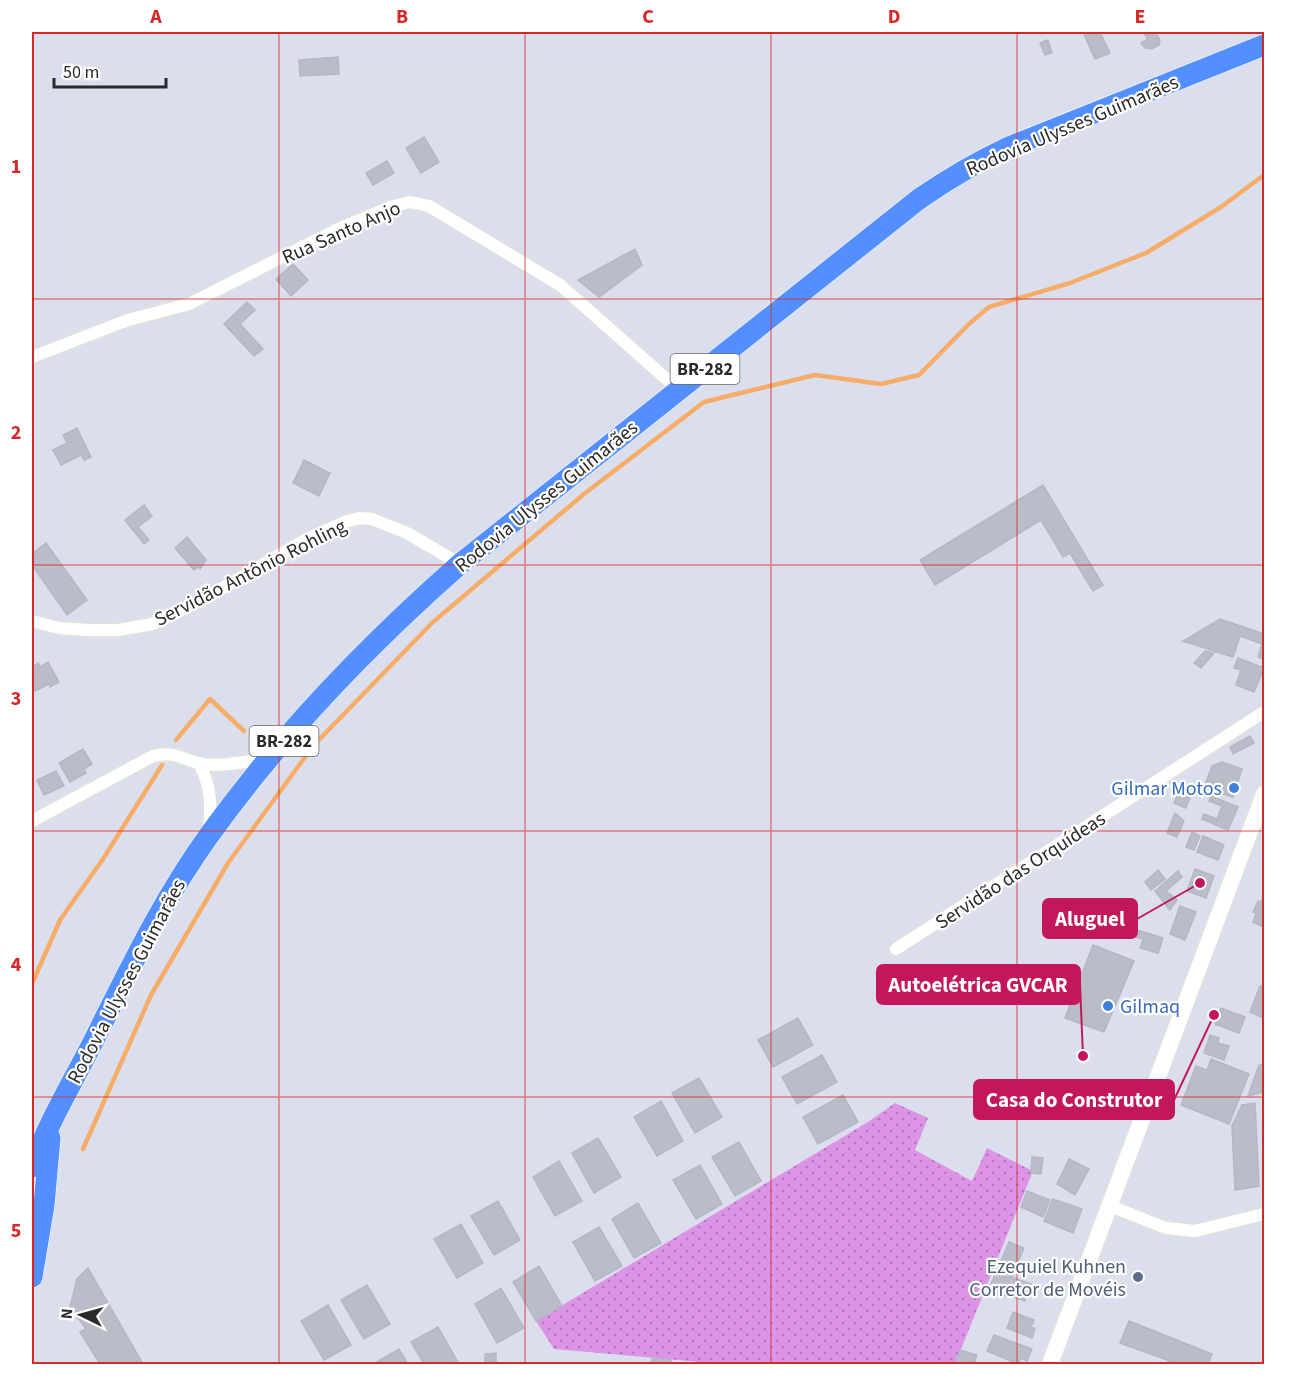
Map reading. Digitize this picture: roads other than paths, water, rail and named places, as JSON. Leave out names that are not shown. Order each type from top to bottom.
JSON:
[{"type":"highway","name":"Rodovia Ulysses Guimarães","points":[[32,1167],[51,1122],[145,939],[209,834],[269,758],[355,662],[411,607],[460,564],[919,199],[975,163],[1049,130],[1264,45]]},
{"type":"highway","points":[[32,1133],[52,1090],[99,1030]]},
{"type":"highway","points":[[32,1277],[44,1205],[51,1122]]},
{"type":"main road","points":[[1050,1365],[1264,794]]},
{"type":"street","name":"Rua Santo Anjo","points":[[32,357],[128,320],[189,304],[336,230],[390,207],[410,202],[429,206],[560,285],[679,390]]},
{"type":"street","name":"Servidão Antônio Rohling","points":[[32,621],[59,628],[88,630],[119,630],[152,624],[204,599],[305,540],[359,518],[372,519],[407,533],[460,564]]},
{"type":"street","name":"Servidão das Orquídeas","points":[[896,949],[1210,749],[1264,712]]},
{"type":"street","points":[[32,821],[147,758],[160,754],[172,754],[199,763],[243,762],[269,758]]},
{"type":"street","points":[[199,763],[207,779],[210,795],[209,834]]},
{"type":"street","points":[[1110,1206],[1166,1228],[1195,1231],[1264,1214]]},
{"type":"waterway","points":[[83,1149],[151,995],[228,863],[313,746],[433,622],[584,494],[704,402],[815,375],[881,384],[919,375],[989,307],[1070,283],[1146,253],[1221,207],[1264,175]]},
{"type":"waterway","points":[[176,740],[210,699],[244,731]]},
{"type":"waterway","points":[[32,984],[60,920],[103,859],[162,765]]},
{"type":"place","name":"Gilmar Motos","points":[[1234,788]]},
{"type":"place","name":"Aluguel","points":[[1200,883]]},
{"type":"place","name":"Gilmaq","points":[[1108,1006]]},
{"type":"place","name":"Casa do Construtor","points":[[1214,1015]]},
{"type":"place","name":"Autoelétrica GVCAR","points":[[1083,1056]]},
{"type":"place","name":"Ezequiel Kuhnen Corretor de Movéis","points":[[1138,1277]]}]
